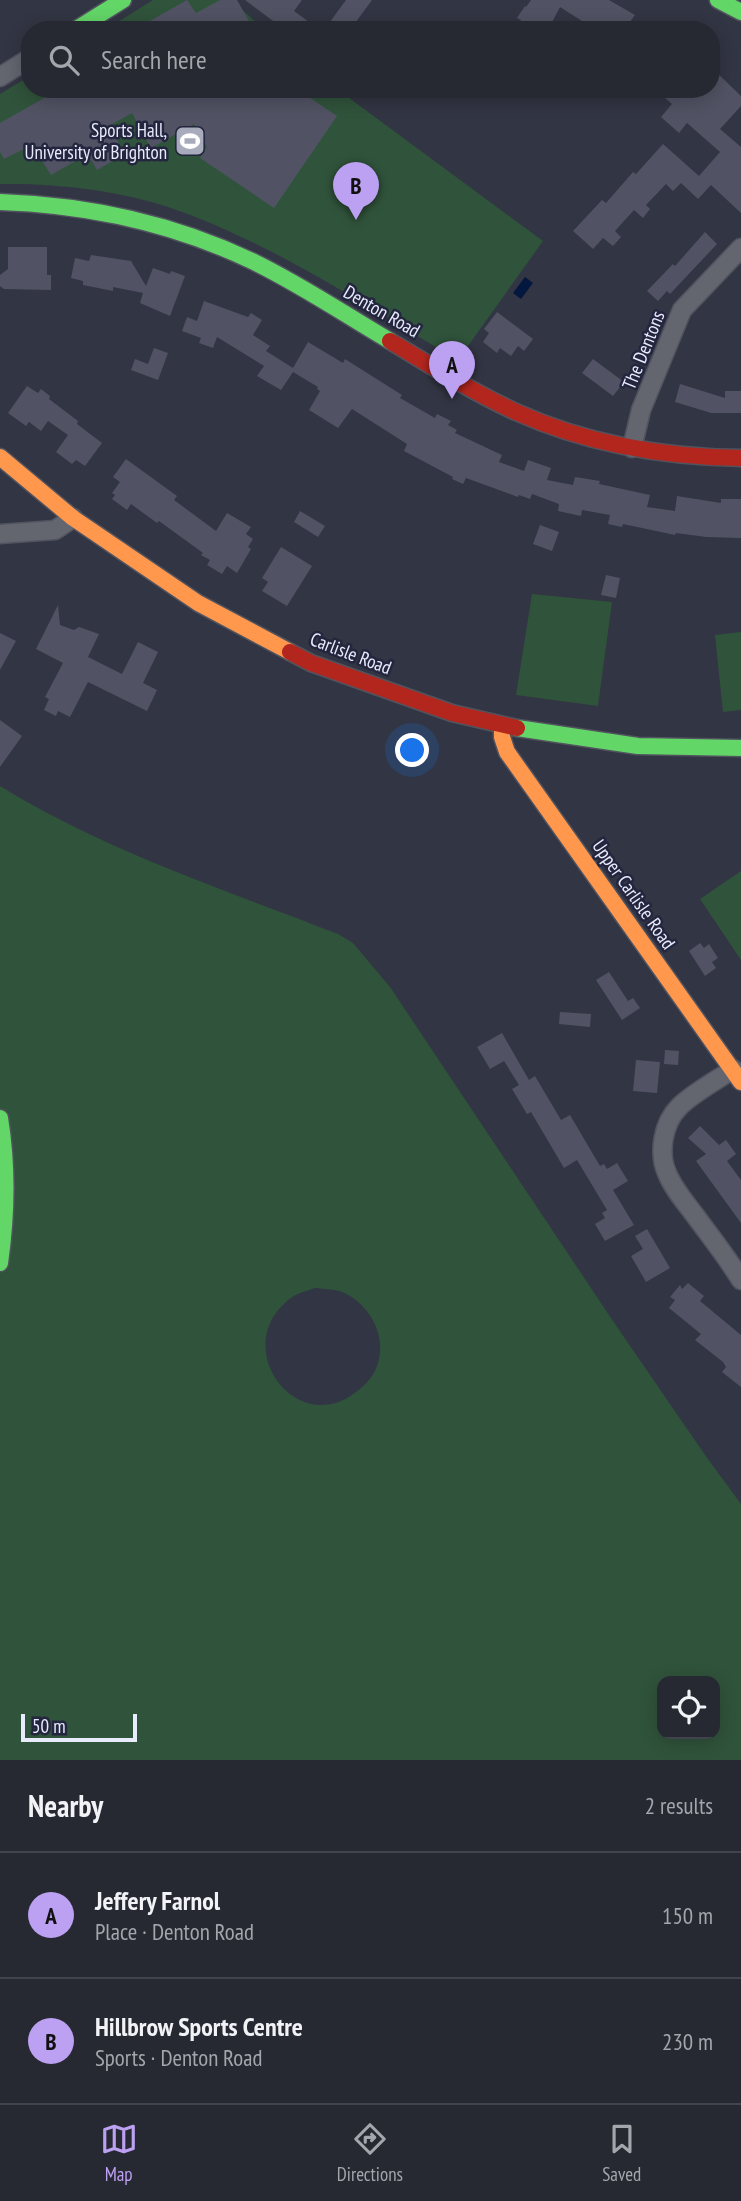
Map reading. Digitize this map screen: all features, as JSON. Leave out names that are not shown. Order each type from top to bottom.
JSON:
[{"type":"street","points":[[89,21],[123,0]]},
{"type":"street","points":[[718,0],[741,12]]},
{"type":"street","points":[[0,77],[21,64]]},
{"type":"street","name":"Denton Road","points":[[0,202],[111,212],[159,224],[224,248],[277,274],[492,400],[543,422],[632,448],[708,459],[741,458]]},
{"type":"street","name":"The Dentons","points":[[632,448],[641,410],[682,310],[739,243]]},
{"type":"street","name":"Carlisle Road","points":[[0,457],[73,518],[198,603],[311,663],[452,713],[502,726],[638,746],[741,748]]},
{"type":"street","points":[[0,534],[55,530],[73,518]]},
{"type":"street","name":"Upper Carlisle Road","points":[[502,726],[507,752],[737,1075]]},
{"type":"street","points":[[737,1075],[679,1107],[669,1121],[662,1153],[666,1171],[675,1188],[741,1280]]},
{"type":"street","points":[[0,1118],[8,1181],[6,1226],[0,1263]]},
{"type":"green space","points":[[153,0],[231,0],[255,21],[119,21]]},
{"type":"green space","points":[[21,81],[21,98],[349,98],[543,241],[458,360],[280,256],[206,221],[148,201],[106,192],[63,186],[0,184],[0,94]]},
{"type":"green space","points":[[532,594],[612,602],[598,706],[516,695]]},
{"type":"green space","points":[[741,632],[741,710],[723,712],[715,635]]},
{"type":"green space","points":[[0,786],[82,831],[124,850],[338,934],[353,943],[390,987],[613,1321],[741,1504],[741,1760],[0,1760]],"holes":[[[315,1288],[332,1290],[352,1298],[369,1314],[379,1336],[379,1359],[367,1382],[349,1397],[327,1405],[306,1403],[289,1393],[275,1378],[267,1358],[266,1337],[274,1317],[293,1296]]]},
{"type":"green space","points":[[741,871],[741,960],[700,899]]},
{"type":"water","points":[[525,277],[533,283],[521,299],[513,293]]},
{"type":"building","points":[[187,0],[196,13],[220,0],[237,0],[249,21],[150,21]]},
{"type":"building","points":[[245,0],[302,0],[294,11],[308,21],[273,21]]},
{"type":"building","points":[[346,0],[372,0],[357,21],[331,21]]},
{"type":"building","points":[[531,0],[609,0],[635,15],[631,21],[582,21],[560,7],[553,21],[520,21],[517,18]]},
{"type":"building","points":[[720,76],[741,96],[741,106],[720,129],[741,147],[741,213],[711,185],[698,199],[681,183],[673,191],[666,184],[646,205],[650,209],[643,218],[634,210],[615,231],[621,237],[613,246],[603,238],[593,249],[573,231],[602,200],[606,203],[633,172],[636,174],[663,144],[699,176],[720,152],[687,123],[679,133],[661,117],[672,104],[665,98],[720,98]]},
{"type":"building","points":[[44,98],[310,98],[337,116],[274,208],[200,158],[207,147],[194,124],[151,148],[132,113],[109,126],[125,154],[97,170],[88,154],[51,175],[32,145],[4,159],[0,152],[0,123]]},
{"type":"building","points":[[705,232],[717,244],[670,294],[667,291],[658,301],[647,291],[673,264],[675,266]]},
{"type":"building","points":[[8,247],[47,247],[47,275],[51,275],[51,290],[4,289],[0,286],[0,275],[8,269]]},
{"type":"building","points":[[91,255],[131,261],[146,286],[153,268],[185,276],[170,316],[140,303],[143,293],[83,285],[83,281],[71,278],[75,258],[89,261]]},
{"type":"building","points":[[204,301],[248,317],[251,313],[262,320],[253,335],[270,346],[266,351],[293,368],[308,342],[343,363],[345,359],[402,395],[400,398],[435,418],[437,414],[451,421],[448,425],[457,430],[455,433],[502,455],[499,462],[524,471],[528,460],[551,468],[547,480],[573,485],[575,477],[600,481],[599,484],[650,495],[647,507],[675,511],[677,496],[721,503],[721,499],[741,499],[741,538],[675,535],[623,524],[622,527],[608,524],[610,515],[582,510],[581,516],[558,511],[559,504],[532,494],[530,499],[519,495],[518,497],[466,478],[463,484],[404,451],[407,444],[352,409],[338,428],[309,410],[320,391],[318,387],[293,372],[281,390],[257,376],[264,366],[217,337],[213,348],[199,343],[201,338],[182,331],[187,317],[197,321]]},
{"type":"building","points":[[497,312],[533,339],[524,351],[518,346],[511,356],[500,348],[497,353],[483,342],[489,333],[484,329]]},
{"type":"building","points":[[154,348],[168,353],[158,380],[131,370],[135,359],[148,364]]},
{"type":"building","points":[[593,359],[624,382],[613,396],[582,373]]},
{"type":"building","points":[[680,384],[725,398],[725,391],[741,391],[741,413],[711,413],[675,402]]},
{"type":"building","points":[[27,386],[38,393],[41,389],[50,396],[49,399],[78,421],[77,424],[102,443],[85,466],[76,460],[72,464],[56,452],[68,435],[48,421],[41,431],[29,422],[26,426],[8,413]]},
{"type":"building","points":[[126,459],[177,496],[174,500],[216,531],[227,513],[251,527],[246,534],[253,539],[248,547],[251,549],[237,573],[227,566],[222,574],[207,565],[210,560],[201,555],[203,553],[159,521],[157,523],[131,504],[127,510],[112,499],[115,495],[112,493],[120,482],[113,477]]},
{"type":"building","points":[[300,511],[325,526],[318,537],[294,522]]},
{"type":"building","points":[[540,525],[559,532],[552,551],[533,544]]},
{"type":"building","points":[[281,547],[312,566],[287,606],[262,591],[268,582],[262,578]]},
{"type":"building","points":[[606,575],[620,578],[616,598],[601,595]]},
{"type":"building","points":[[58,605],[60,625],[74,630],[79,627],[99,634],[88,657],[122,674],[138,642],[158,652],[143,683],[157,690],[147,711],[88,682],[70,717],[58,711],[56,716],[44,710],[49,699],[45,697],[63,663],[36,649]]},
{"type":"building","points":[[0,633],[16,641],[0,670]]},
{"type":"building","points":[[0,720],[22,736],[0,767]]},
{"type":"building","points":[[700,943],[704,948],[709,944],[718,958],[712,962],[716,968],[705,976],[689,951]]},
{"type":"building","points":[[609,972],[628,1001],[633,998],[640,1008],[622,1020],[596,980]]},
{"type":"building","points":[[560,1012],[591,1014],[590,1027],[559,1024]]},
{"type":"building","points":[[502,1033],[529,1080],[535,1076],[561,1120],[570,1115],[600,1166],[604,1164],[607,1169],[617,1163],[628,1181],[613,1190],[634,1225],[605,1241],[595,1224],[605,1218],[602,1213],[607,1210],[577,1160],[564,1168],[531,1112],[527,1114],[512,1089],[519,1085],[504,1061],[490,1069],[477,1047]]},
{"type":"building","points":[[665,1050],[679,1051],[678,1065],[664,1064]]},
{"type":"building","points":[[636,1060],[660,1062],[657,1093],[633,1091]]},
{"type":"building","points":[[700,1126],[719,1145],[726,1140],[736,1154],[727,1161],[741,1180],[741,1223],[696,1161],[706,1154],[688,1138]]},
{"type":"building","points":[[647,1229],[670,1268],[646,1282],[631,1256],[643,1249],[635,1236]]},
{"type":"building","points":[[688,1283],[704,1296],[700,1301],[741,1335],[741,1387],[722,1372],[726,1367],[723,1362],[695,1340],[701,1334],[669,1308],[675,1300],[670,1297],[680,1285],[682,1289]]},
{"type":"traffic: fast","points":[[89,21],[123,0]]},
{"type":"traffic: fast","points":[[718,0],[741,12]]},
{"type":"traffic: fast","points":[[0,202],[97,212],[129,218],[191,236],[270,270],[390,341]]},
{"type":"traffic: fast","points":[[517,728],[638,746],[741,748]]},
{"type":"traffic: fast","points":[[0,1118],[6,1190],[0,1263]]},
{"type":"traffic: slow","points":[[0,457],[73,518],[198,603],[290,652]]},
{"type":"traffic: slow","points":[[502,726],[507,752],[741,1082]]},
{"type":"traffic: jam","points":[[390,341],[500,404],[570,433],[626,447],[683,455],[741,458]]},
{"type":"traffic: jam","points":[[290,652],[311,663],[452,713],[517,728]]},
{"type":"place","name":"Sports Hall, University of Brighton","points":[[190,141]]},
{"type":"place","name":"Hillbrow Sports Centre","points":[[356,220]]},
{"type":"place","name":"Jeffery Farnol","points":[[452,399]]}]
